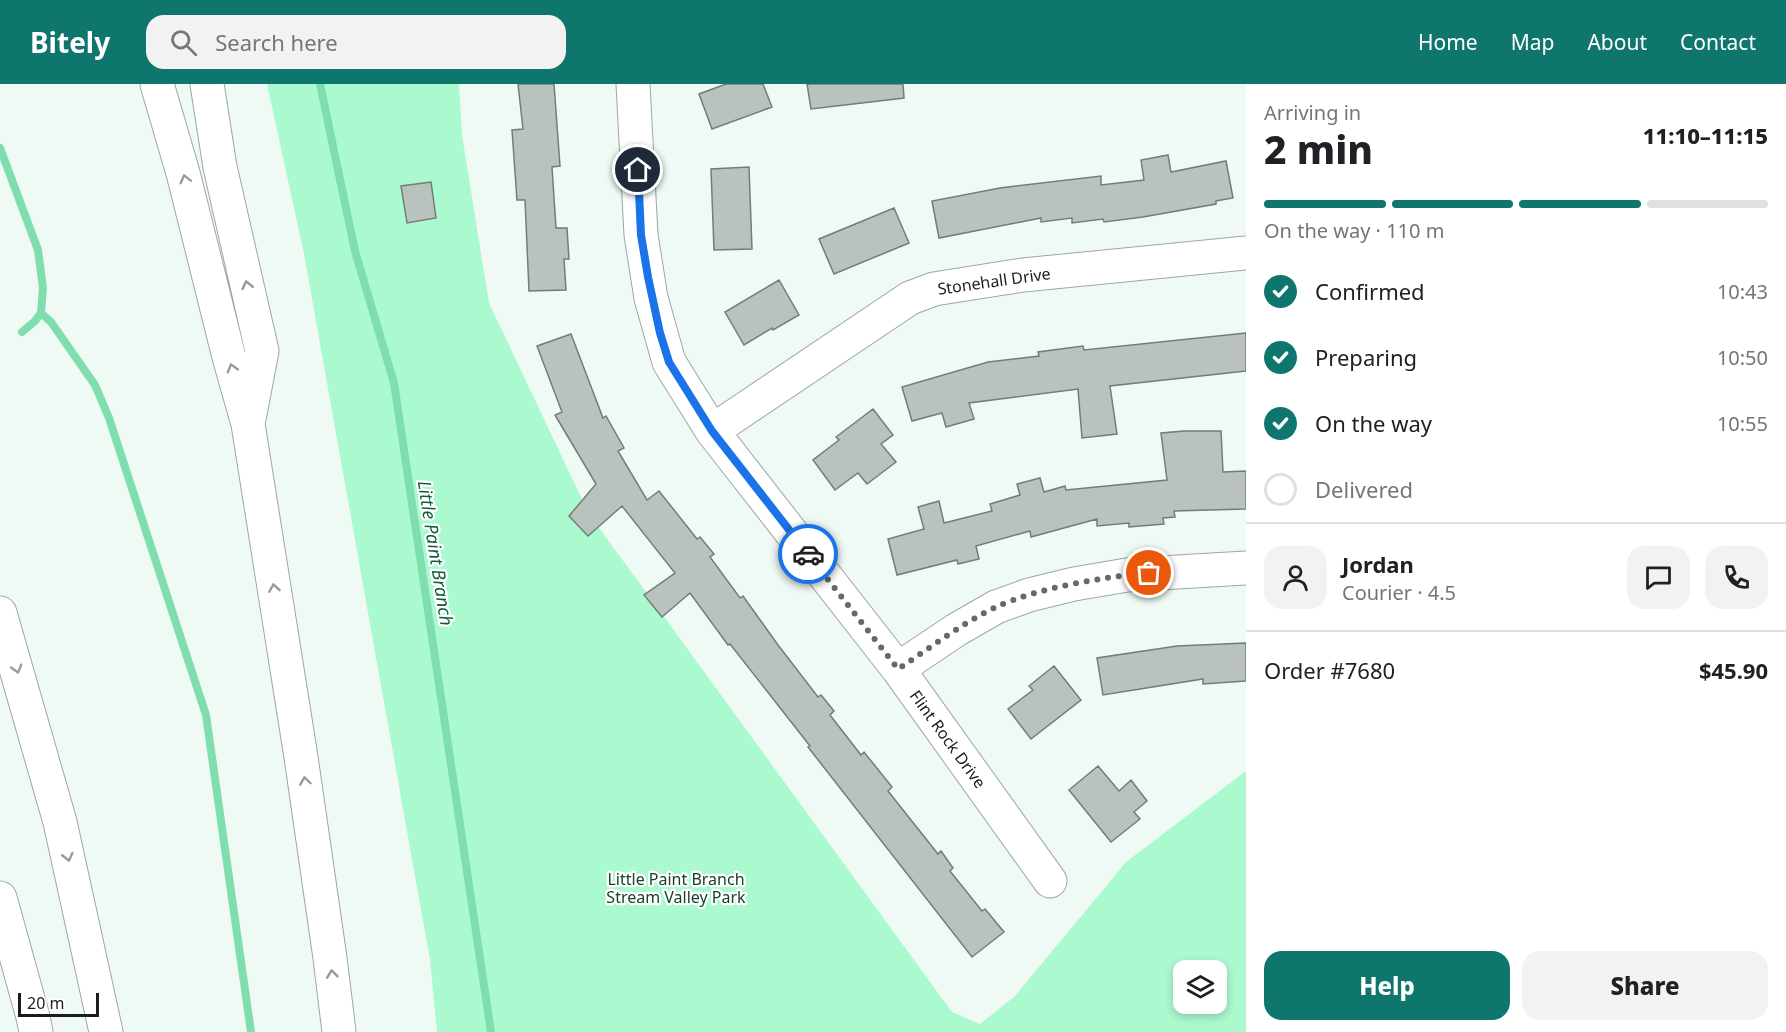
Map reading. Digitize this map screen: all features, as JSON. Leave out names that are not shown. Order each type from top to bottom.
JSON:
[{"type":"main road","points":[[157,84],[183,173],[248,424],[301,757],[339,1032]]},
{"type":"main road","points":[[207,84],[220,168],[262,351],[248,424]]},
{"type":"main road","name":"Flint Rock Drive","points":[[633,84],[641,235],[651,298],[669,362],[712,431],[898,669],[1050,881]]},
{"type":"main road","name":"Stonehall Drive","points":[[712,431],[910,298],[933,289],[1023,275],[1246,253]]},
{"type":"main road","points":[[898,669],[956,630],[996,607],[1029,595],[1127,575],[1246,568]]},
{"type":"main road","points":[[0,613],[60,822],[106,1032]]},
{"type":"main road","points":[[0,898],[36,1032]]},
{"type":"main road","points":[[0,961],[22,1032]]},
{"type":"green space","name":"Little Paint Branch Stream Valley Park","points":[[267,84],[459,84],[462,135],[489,303],[589,514],[952,1012],[980,1024],[1015,996],[1126,862],[1246,771],[1246,1032],[437,1032],[430,960],[304,254]]},
{"type":"building","points":[[518,84],[554,84],[560,166],[552,167],[556,228],[567,228],[569,259],[564,259],[566,290],[529,291],[525,200],[517,200],[512,130],[523,129]]},
{"type":"building","points":[[726,84],[763,84],[772,107],[712,129],[699,94]]},
{"type":"building","points":[[807,84],[903,84],[904,98],[811,109]]},
{"type":"building","points":[[1168,155],[1171,172],[1226,161],[1233,198],[1216,201],[1216,204],[1143,217],[1072,223],[1072,218],[1041,222],[1041,218],[939,238],[932,201],[1000,188],[1101,176],[1101,185],[1144,180],[1141,160]]},
{"type":"building","points":[[749,167],[752,249],[714,250],[711,169]]},
{"type":"building","points":[[431,182],[436,218],[407,223],[401,186]]},
{"type":"building","points":[[894,208],[909,243],[834,274],[819,239]]},
{"type":"building","points":[[779,280],[799,315],[744,345],[725,312]]},
{"type":"building","points":[[1246,333],[1246,371],[1110,386],[1117,434],[1082,438],[1078,389],[969,403],[974,419],[946,427],[942,413],[912,421],[902,387],[988,362],[1039,356],[1038,352],[1083,346],[1084,350]]},
{"type":"building","points":[[571,334],[603,418],[606,416],[624,448],[618,451],[647,500],[659,491],[697,539],[700,537],[714,554],[710,557],[740,598],[743,596],[818,697],[821,695],[834,711],[830,715],[861,755],[864,752],[892,787],[888,791],[938,854],[941,851],[953,868],[950,871],[982,911],[985,909],[1004,932],[972,957],[808,747],[810,746],[730,644],[728,645],[690,593],[662,617],[644,595],[675,573],[622,506],[588,536],[569,516],[596,484],[555,415],[562,412],[537,346]]},
{"type":"building","points":[[873,409],[893,435],[881,444],[896,462],[867,484],[858,473],[835,490],[813,460],[839,440],[836,437]]},
{"type":"building","points":[[1221,431],[1223,472],[1246,471],[1246,509],[1174,511],[1175,517],[1163,518],[1164,524],[1129,527],[1129,523],[1097,526],[1097,519],[1031,537],[1030,531],[976,546],[979,559],[958,564],[957,560],[897,575],[888,539],[924,529],[918,507],[939,501],[944,523],[992,511],[990,504],[1020,495],[1017,484],[1040,478],[1044,492],[1065,486],[1066,490],[1167,480],[1161,433]]},
{"type":"building","points":[[1246,643],[1246,681],[1203,684],[1203,679],[1103,695],[1097,658],[1177,646]]},
{"type":"building","points":[[1054,666],[1081,700],[1031,739],[1008,709],[1033,690],[1029,686]]},
{"type":"building","points":[[1098,766],[1119,791],[1131,780],[1147,801],[1134,812],[1140,819],[1111,842],[1069,790]]},
{"type":"waterway","name":"Little Paint Branch","points":[[320,84],[355,251],[394,383],[491,1032]]},
{"type":"waterway","points":[[0,148],[38,250],[43,288],[41,313],[22,332]]},
{"type":"waterway","points":[[41,313],[51,322],[95,385],[109,418],[206,715],[251,1032]]},
{"type":"way so far","points":[[808,554],[898,669],[956,630],[996,607],[1029,595],[1074,584],[1149,573]]},
{"type":"route","points":[[638,170],[641,235],[651,298],[669,362],[712,431],[808,554]]}]
